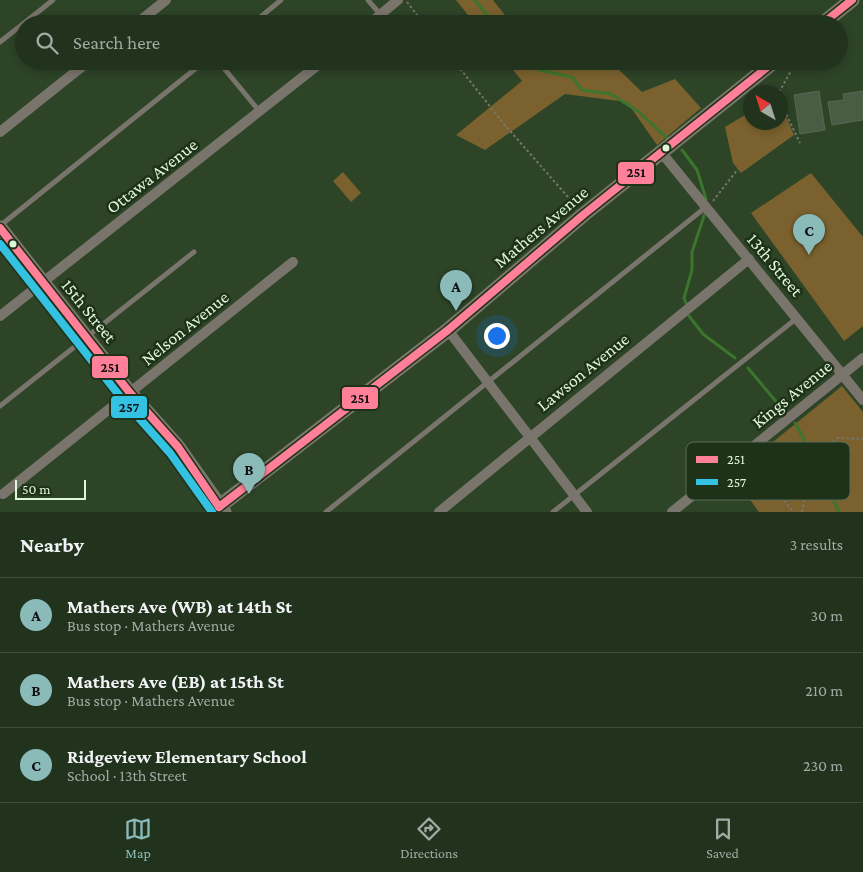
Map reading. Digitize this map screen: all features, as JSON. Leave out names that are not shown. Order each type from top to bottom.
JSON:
[{"type":"street","points":[[147,15],[166,0]]},
{"type":"street","points":[[380,14],[398,0]]},
{"type":"street","points":[[833,15],[852,0]]},
{"type":"street","points":[[0,132],[78,70]]},
{"type":"street","name":"Ottawa Avenue","points":[[0,316],[312,70]]},
{"type":"street","name":"Mathers Avenue","points":[[218,510],[448,330],[583,215],[764,70]]},
{"type":"street","name":"13th Street","points":[[662,152],[863,400]]},
{"type":"street","name":"15th Street","points":[[0,227],[130,393],[178,447],[218,510]]},
{"type":"street","name":"Lawson Avenue","points":[[439,512],[749,259]]},
{"type":"street","name":"Nelson Avenue","points":[[4,494],[293,262]]},
{"type":"street","points":[[448,330],[587,512]]},
{"type":"street","name":"Kings Avenue","points":[[757,442],[863,358]]},
{"type":"street","name":"Kings Avenue","points":[[675,511],[688,500]]},
{"type":"lane","points":[[34,15],[53,0]]},
{"type":"lane","points":[[263,15],[281,0]]},
{"type":"lane","points":[[368,0],[380,14]]},
{"type":"lane","points":[[0,42],[15,30]]},
{"type":"lane","points":[[0,227],[194,70]]},
{"type":"lane","points":[[225,70],[260,112]]},
{"type":"lane","points":[[326,512],[488,384],[706,207]]},
{"type":"lane","points":[[0,406],[194,252]]},
{"type":"lane","points":[[554,512],[798,318]]},
{"type":"path","points":[[405,0],[417,15]]},
{"type":"path","points":[[461,70],[504,124],[583,215]]},
{"type":"path","points":[[783,85],[791,71]]},
{"type":"path","points":[[788,118],[800,143]]},
{"type":"path","points":[[706,207],[715,200],[738,169]]},
{"type":"path","points":[[834,442],[838,438],[863,439]]},
{"type":"path","points":[[783,500],[794,512]]},
{"type":"shaded area","points":[[456,0],[493,0],[505,15],[468,15]]},
{"type":"shaded area","points":[[513,70],[619,70],[642,92],[675,79],[701,108],[657,145],[627,102],[565,94],[485,150],[456,135],[522,81]]},
{"type":"shaded area","points":[[743,116],[743,130],[788,130],[788,121],[794,135],[741,173],[733,163],[725,127]]},
{"type":"shaded area","points":[[343,172],[361,193],[351,202],[333,181]]},
{"type":"shaded area","points":[[811,173],[863,237],[863,326],[844,341],[751,213]]},
{"type":"shaded area","points":[[842,386],[863,412],[863,512],[759,512],[750,500],[850,500],[850,442],[773,442]]},
{"type":"building","points":[[819,91],[825,130],[800,134],[794,95]]},
{"type":"building","points":[[863,91],[863,120],[832,125],[828,102],[844,100],[843,94]]},
{"type":"waterway","points":[[475,0],[487,15]]},
{"type":"waterway","points":[[539,70],[572,77],[582,90],[611,94],[639,112],[668,139]]},
{"type":"waterway","points":[[682,150],[697,170],[706,199]]},
{"type":"waterway","points":[[686,303],[684,298],[692,270],[692,252],[705,213]]},
{"type":"waterway","points":[[689,316],[703,334],[735,358]]},
{"type":"waterway","points":[[748,368],[784,411]]},
{"type":"waterway","points":[[795,423],[805,442]]},
{"type":"waterway","points":[[833,500],[839,512]]},
{"type":"transit line","name":"251","points":[[833,15],[852,0]]},
{"type":"transit line","name":"251","points":[[219,507],[448,330],[583,215],[764,70]]},
{"type":"transit line","name":"251","points":[[0,228],[130,393],[178,447],[219,507]]},
{"type":"transit line","name":"257","points":[[0,244],[122,399],[170,453],[212,512]]},
{"type":"place","name":"Ridgeview Elementary School","points":[[809,255]]},
{"type":"place","name":"Mathers Ave (WB) at 14th St","points":[[456,311]]},
{"type":"place","name":"Mathers Ave (EB) at 15th St","points":[[249,494]]}]
